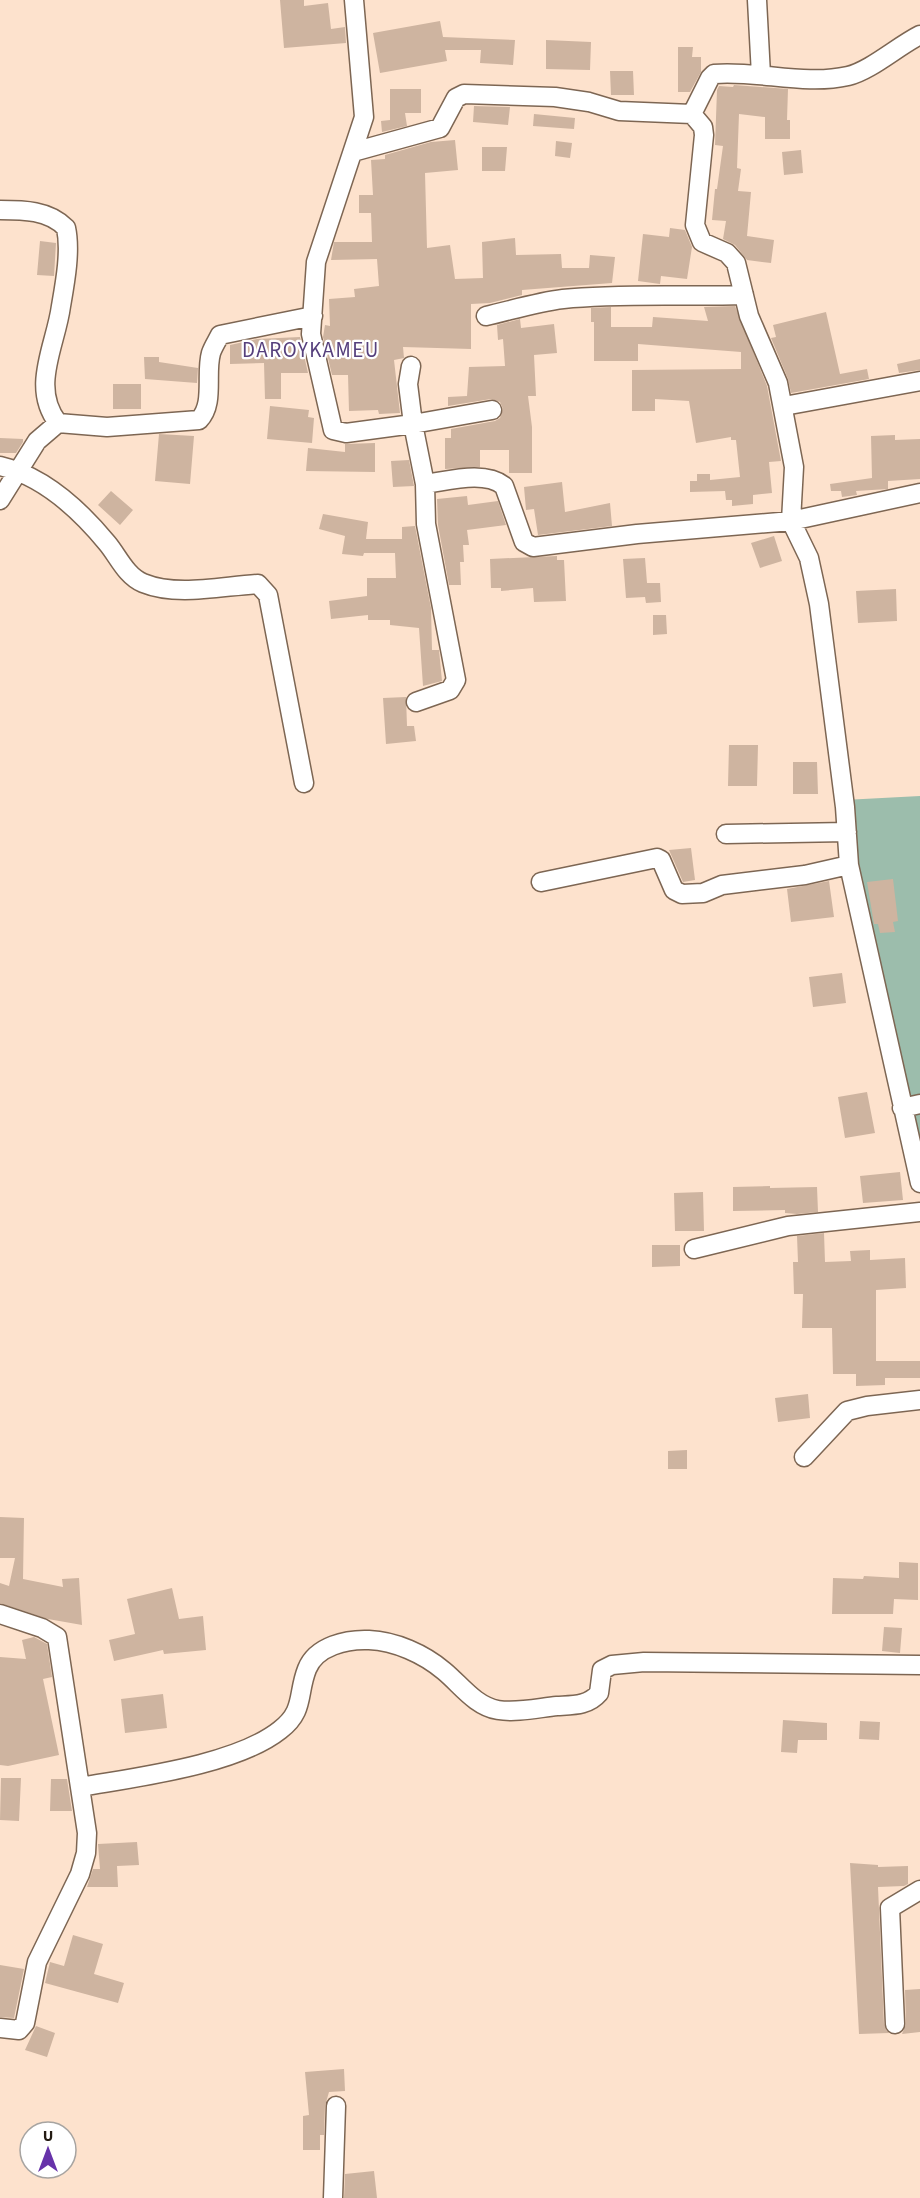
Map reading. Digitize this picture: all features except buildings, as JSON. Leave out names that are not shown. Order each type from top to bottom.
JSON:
[{"type":"street","points":[[354,0],[364,117],[316,262],[312,334],[333,430],[346,433],[492,410]]},
{"type":"street","points":[[757,0],[761,75]]},
{"type":"street","points":[[692,114],[712,75],[824,79],[848,76],[863,71],[897,46],[920,35]]},
{"type":"street","points":[[353,152],[440,128],[456,98],[464,94],[555,97],[589,102],[619,111],[692,114],[703,127],[695,225],[702,242],[727,253],[736,263],[749,316],[765,349],[784,406],[794,467],[791,521],[809,558],[819,604],[849,865],[911,1106],[920,1183]]},
{"type":"street","points":[[0,210],[42,213],[57,219],[66,228],[61,307],[46,362],[47,405],[58,423]]},
{"type":"street","points":[[486,315],[560,299],[744,295]]},
{"type":"street","points":[[0,500],[8,468],[58,423],[107,427],[199,420],[204,415],[208,400],[211,352],[220,335],[313,316]]},
{"type":"street","points":[[411,366],[408,384],[425,484],[426,524],[456,680],[450,690],[416,702]]},
{"type":"street","points":[[784,406],[920,381]]},
{"type":"street","points":[[8,468],[37,478],[74,509],[106,542],[132,576],[141,582],[167,590],[258,584],[264,589],[268,595],[304,783]]},
{"type":"street","points":[[425,484],[473,478],[497,480],[504,486],[524,542],[533,547],[638,534],[791,521],[920,493]]},
{"type":"street","points":[[726,834],[847,832]]},
{"type":"street","points":[[541,882],[657,858],[661,860],[674,890],[682,894],[703,893],[722,885],[805,875],[849,865]]},
{"type":"street","points":[[694,1249],[788,1226],[920,1212]]},
{"type":"street","points":[[804,1457],[847,1411],[867,1406],[920,1400]]},
{"type":"street","points":[[0,1614],[42,1628],[57,1637],[87,1833],[80,1874],[37,1962],[23,2027],[20,2030],[0,2028]]},
{"type":"street","points":[[81,1787],[231,1755],[269,1738],[282,1728],[298,1710],[306,1671],[311,1662],[323,1651],[344,1642],[371,1640],[402,1646],[432,1662],[486,1706],[511,1711],[587,1703],[599,1694],[602,1670],[612,1665],[644,1662],[920,1665]]},
{"type":"street","points":[[895,2025],[890,1908],[920,1890]]},
{"type":"street","points":[[333,2198],[336,2106]]},
{"type":"green space","points":[[920,796],[920,1177],[844,800]]},
{"type":"district","name":"DAROYKAMEU","points":[[311,350]]}]
